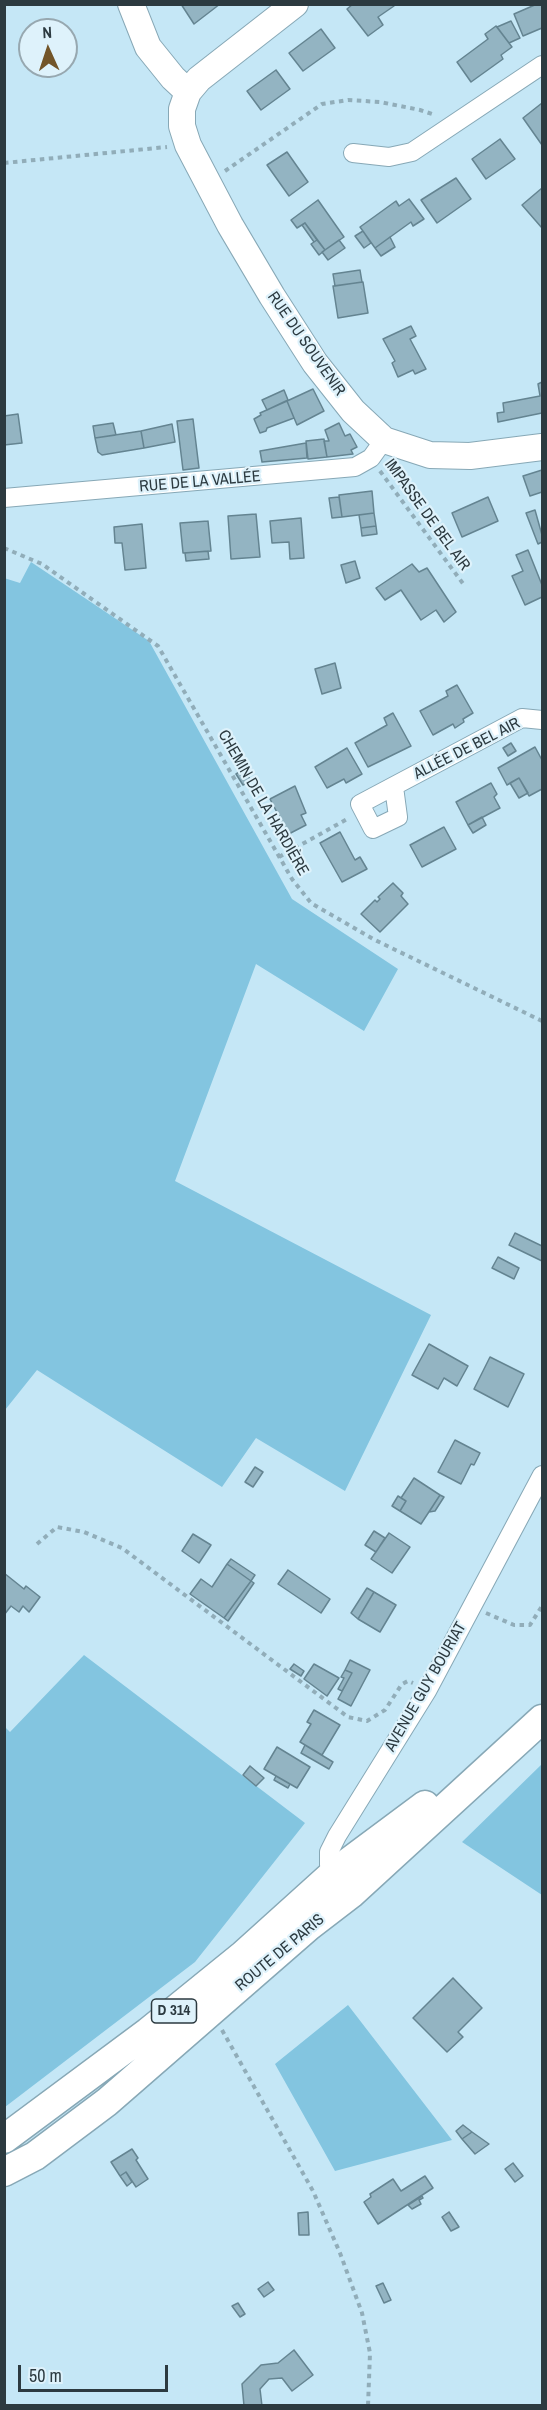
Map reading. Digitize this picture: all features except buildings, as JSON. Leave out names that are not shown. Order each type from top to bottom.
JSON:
[{"type":"main road","name":"ROUTE DE PARIS","points":[[4,2139],[148,2032],[243,1955],[343,1883],[543,1718]]},
{"type":"main road","name":"ROUTE DE PARIS","points":[[4,2172],[35,2156],[107,2102],[308,1927],[343,1883]]},
{"type":"street","points":[[131,4],[148,47],[173,78],[188,92],[199,79],[295,4]]},
{"type":"street","points":[[353,153],[389,157],[412,152],[543,64]]},
{"type":"street","name":"RUE DU SOUVENIR","points":[[188,92],[182,109],[182,126],[188,145],[230,225],[315,363],[353,411],[377,449],[430,455],[470,456],[543,447]]},
{"type":"street","name":"RUE DE LA VALLÉE","points":[[4,498],[355,467],[377,449]]},
{"type":"street","name":"ALLÉE DE BEL AIR","points":[[394,787],[398,817],[373,829],[360,804],[522,718],[543,720]]},
{"type":"street","name":"AVENUE GUY BOURIAT","points":[[343,1883],[329,1865],[329,1852],[427,1691],[543,1475]]},
{"type":"path","points":[[228,170],[322,104],[363,101],[404,106],[434,115],[450,127]]},
{"type":"path","points":[[4,163],[188,145]]},
{"type":"path","name":"IMPASSE DE BEL AIR","points":[[377,449],[464,585]]},
{"type":"path","name":"CHEMIN DE LA HARDIÈRE","points":[[4,548],[42,564],[158,646],[292,879],[311,903],[375,940],[543,1021]]},
{"type":"path","points":[[279,857],[364,810]]},
{"type":"path","points":[[36,1544],[57,1527],[84,1532],[122,1548],[348,1717],[367,1721],[385,1710],[402,1684],[408,1681],[427,1691]]},
{"type":"path","points":[[472,1607],[514,1625],[530,1625],[543,1606]]},
{"type":"path","points":[[211,2011],[313,2191],[340,2253],[364,2323],[370,2354],[369,2406]]},
{"type":"shaded area","points":[[31,562],[149,641],[292,899],[398,969],[364,1031],[256,964],[175,1181],[431,1315],[345,1491],[256,1438],[222,1487],[37,1370],[5,1410],[4,578],[20,583]]},
{"type":"shaded area","points":[[84,1655],[305,1823],[195,1962],[5,2107],[5,1727],[10,1732]]},
{"type":"shaded area","points":[[542,1764],[542,1895],[462,1842]]},
{"type":"shaded area","points":[[348,2005],[452,2140],[335,2171],[275,2064]]}]
